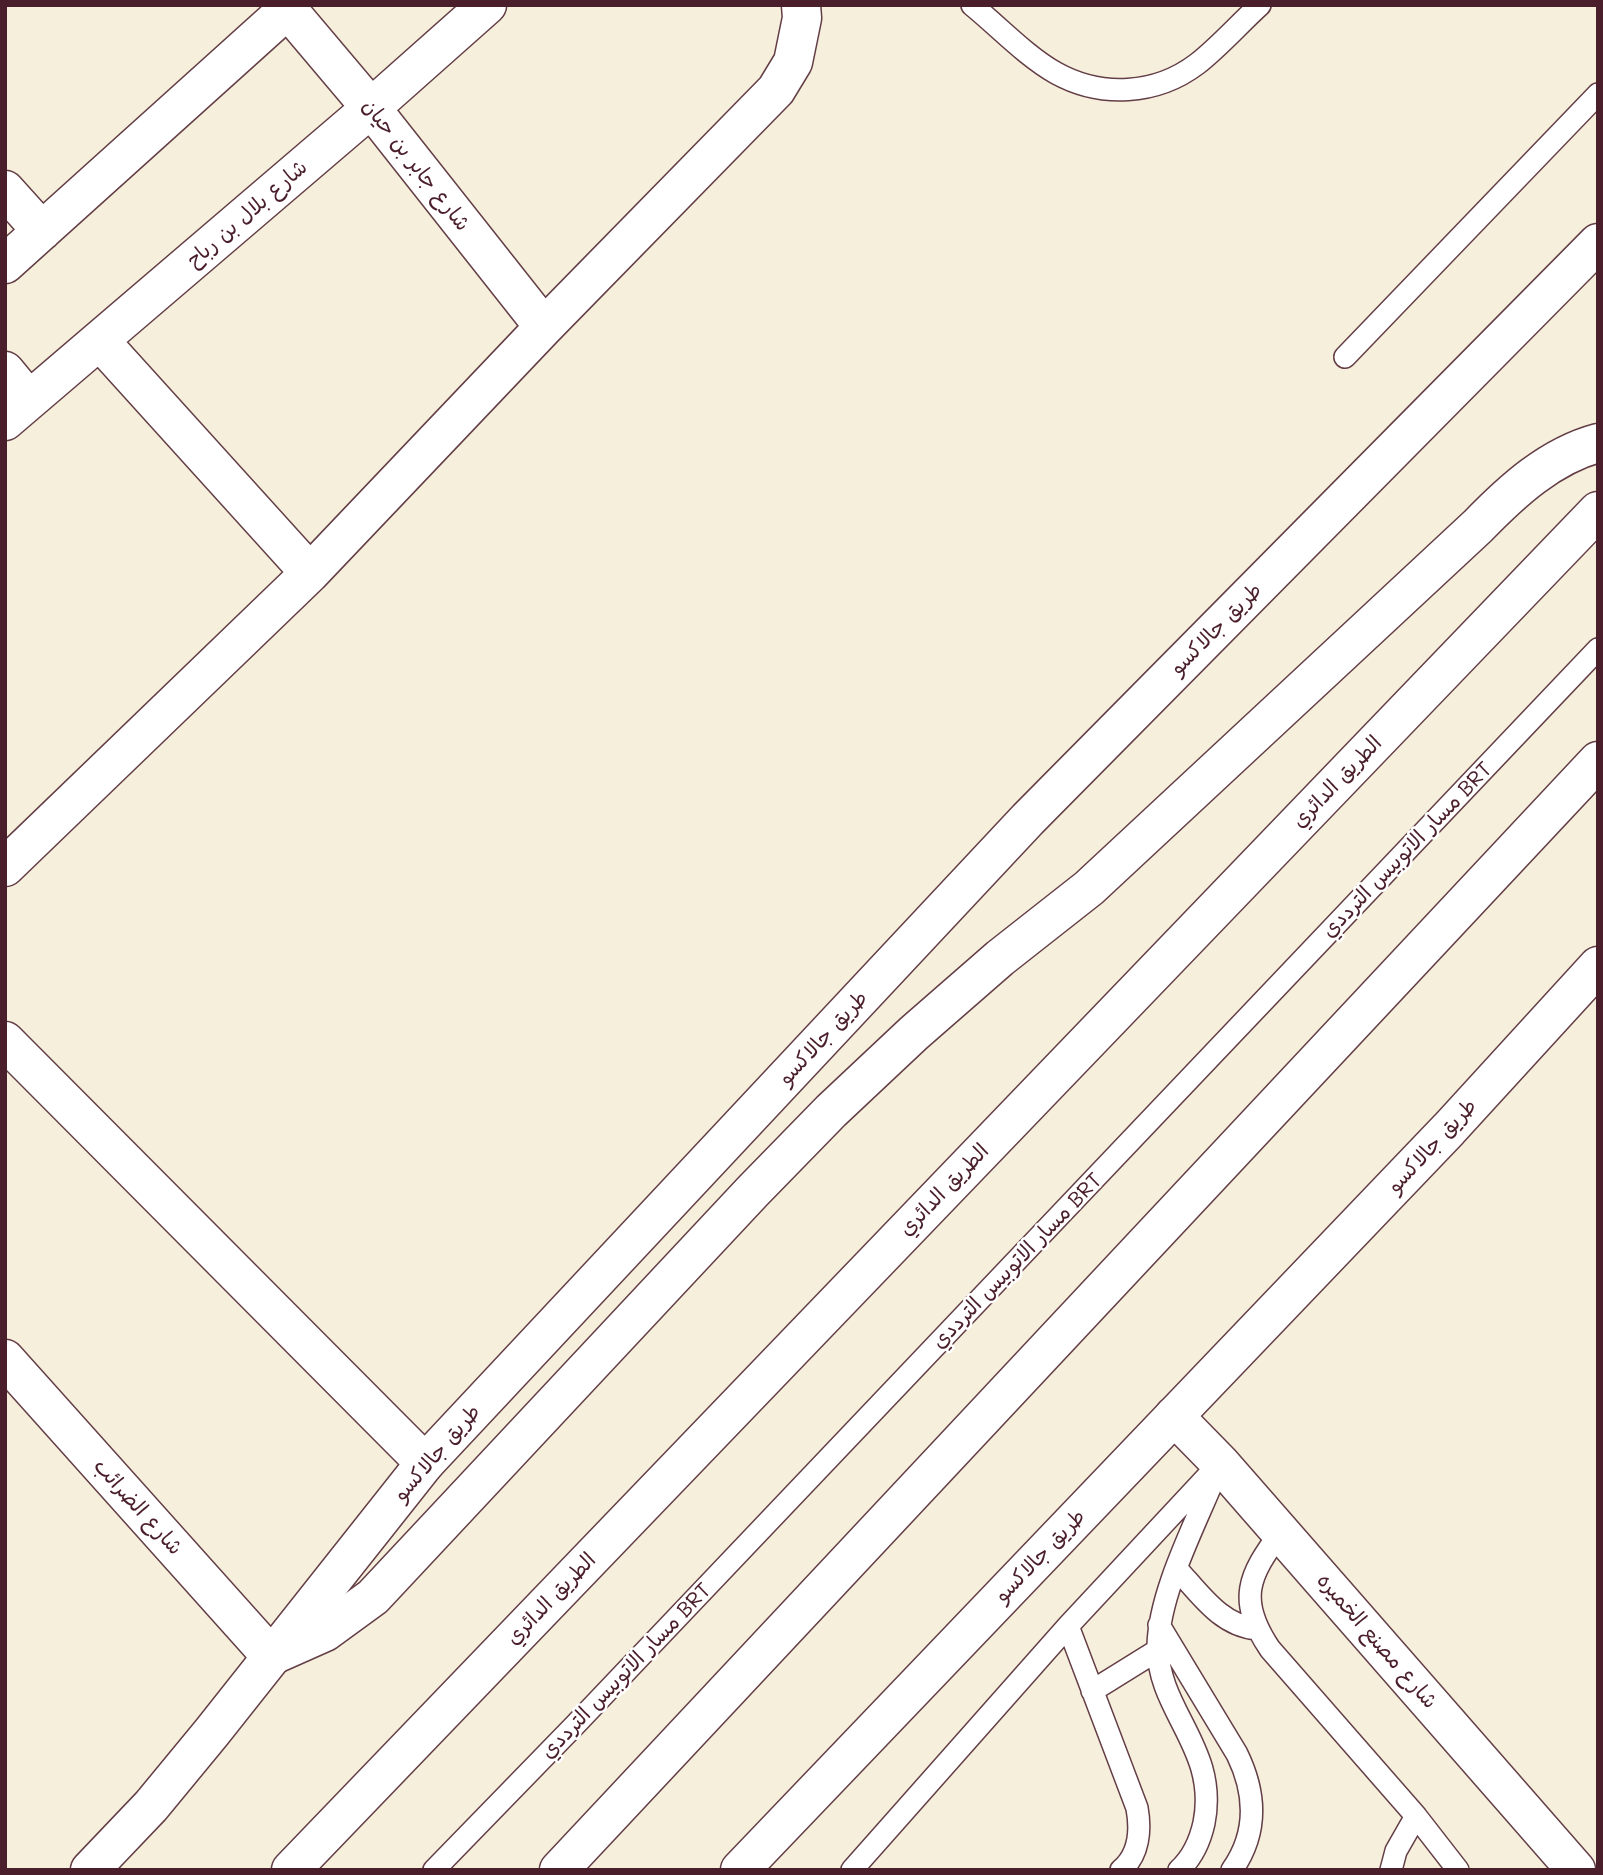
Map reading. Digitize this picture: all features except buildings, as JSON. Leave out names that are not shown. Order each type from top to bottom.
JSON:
[{"type":"main road","name":"شارع بلال بن رباح","points":[[17,411],[372,108],[487,5]]},
{"type":"main road","points":[[9,855],[310,573],[544,327],[776,90],[793,62],[802,18],[801,5]]},
{"type":"main road","name":"شارع جابر بن حيان","points":[[286,7],[372,108],[544,327]]},
{"type":"main road","points":[[5,264],[286,7]]},
{"type":"main road","points":[[5,190],[42,231]]},
{"type":"main road","name":"طريق جالاكسو","points":[[90,1870],[151,1806],[425,1463],[1028,819],[1598,243]]},
{"type":"main road","points":[[100,341],[310,573]]},
{"type":"main road","points":[[5,371],[17,411]]},
{"type":"main road","points":[[271,1656],[325,1632],[373,1597],[752,1192],[831,1111],[914,1033],[1000,958],[1089,888],[1478,526],[1510,493],[1547,466],[1598,443]]},
{"type":"main road","name":"الطريق الدائري","points":[[291,1870],[1598,511]]},
{"type":"main road","points":[[559,1870],[1598,761]]},
{"type":"main road","name":"طريق جالاكسو","points":[[740,1870],[1449,1129],[1598,966]]},
{"type":"main road","points":[[5,1041],[425,1463]]},
{"type":"main road","name":"شارع الضرائب","points":[[5,1359],[271,1656]]},
{"type":"main road","name":"شارع مصنع الخميره","points":[[1174,1416],[1220,1463],[1576,1870]]},
{"type":"lane","points":[[972,5],[1054,72],[1089,86],[1128,90],[1153,86],[1176,77],[1198,63],[1260,5]]},
{"type":"lane","points":[[1345,357],[1598,94]]},
{"type":"lane","name":"مسار الاتوبيس الترددي BRT","points":[[434,1870],[1598,649]]},
{"type":"lane","points":[[1179,1870],[1189,1861],[1203,1828],[1206,1792],[1199,1757],[1166,1684],[1158,1650],[1158,1625],[1164,1601],[1220,1463]]},
{"type":"lane","points":[[854,1869],[1068,1626],[1220,1463]]},
{"type":"lane","points":[[1281,1532],[1259,1561],[1251,1583],[1250,1607],[1257,1629],[1270,1649],[1416,1816],[1458,1870]]},
{"type":"lane","points":[[1177,1569],[1218,1613],[1231,1623],[1257,1629]]},
{"type":"lane","points":[[1158,1625],[1246,1772],[1251,1791],[1252,1812],[1250,1831],[1238,1867]]},
{"type":"lane","points":[[1068,1626],[1139,1815],[1135,1852],[1121,1870]]},
{"type":"lane","points":[[1092,1691],[1158,1650]]},
{"type":"lane","points":[[1391,1870],[1396,1851],[1416,1816]]}]
